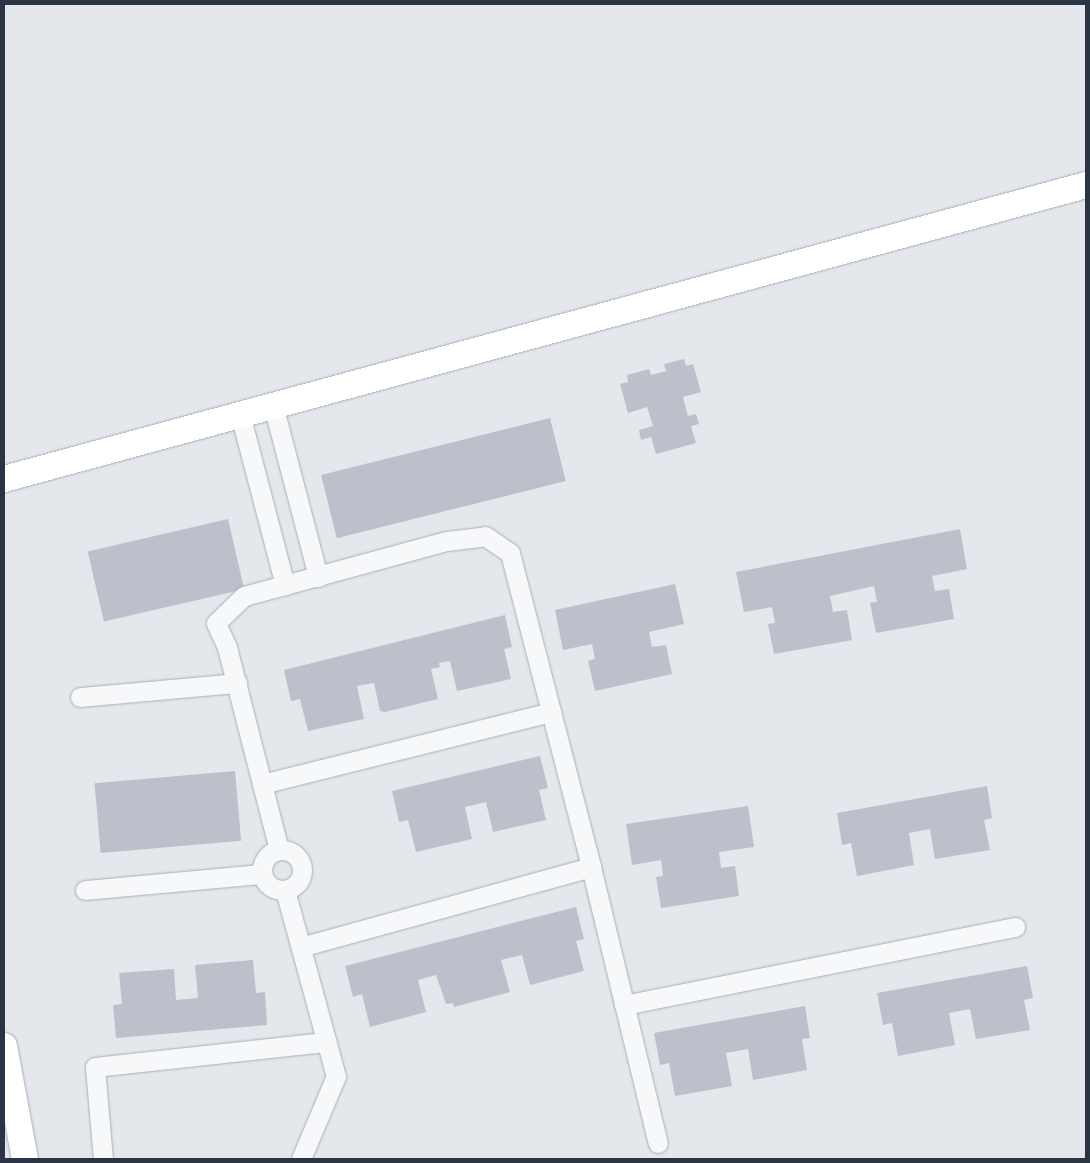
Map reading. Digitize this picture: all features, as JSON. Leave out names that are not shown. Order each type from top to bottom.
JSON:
[{"type":"street","points":[[4,478],[1086,185]]},
{"type":"street","points":[[273,406],[318,576]]},
{"type":"street","points":[[240,414],[286,585]]},
{"type":"street","points":[[279,850],[236,683],[216,623],[244,596],[448,541],[485,536],[510,553],[591,867],[658,1143]]},
{"type":"street","points":[[80,697],[236,683]]},
{"type":"street","points":[[262,784],[551,712]]},
{"type":"street","points":[[279,850],[294,854],[302,868],[298,882],[285,890],[270,886],[262,874],[265,858],[279,850]]},
{"type":"street","points":[[301,947],[591,867]]},
{"type":"street","points":[[85,890],[262,874]]},
{"type":"street","points":[[285,890],[336,1076],[302,1159]]},
{"type":"street","points":[[624,1005],[1015,927]]},
{"type":"street","points":[[103,1159],[95,1067],[327,1042]]},
{"type":"street","points":[[4,1046],[25,1159]]},
{"type":"building","points":[[684,359],[686,366],[693,364],[701,392],[683,397],[688,416],[696,414],[699,424],[691,426],[696,443],[656,454],[651,437],[641,440],[639,430],[653,426],[647,407],[628,413],[620,384],[628,382],[627,375],[649,369],[651,375],[666,371],[664,364]]},
{"type":"building","points":[[550,418],[566,481],[337,538],[321,475]]},
{"type":"building","points":[[228,519],[244,589],[104,622],[88,551]]},
{"type":"building","points":[[960,529],[967,569],[932,576],[935,591],[949,589],[954,619],[876,633],[870,603],[877,602],[874,586],[830,596],[833,612],[847,610],[852,640],[774,654],[768,624],[775,623],[772,607],[744,612],[736,572]]},
{"type":"building","points":[[675,584],[684,624],[649,632],[652,647],[666,645],[672,674],[595,691],[588,661],[595,659],[592,644],[563,650],[555,610]]},
{"type":"building","points":[[505,615],[512,647],[504,649],[511,679],[457,691],[450,661],[439,663],[440,667],[431,669],[438,699],[385,712],[380,711],[374,683],[357,686],[364,719],[308,731],[300,699],[291,701],[284,670]]},
{"type":"building","points":[[540,756],[548,788],[539,790],[546,820],[493,832],[486,802],[465,807],[472,839],[416,852],[408,820],[399,822],[392,791]]},
{"type":"building","points":[[235,771],[241,841],[101,853],[95,783]]},
{"type":"building","points":[[987,786],[992,818],[984,820],[990,850],[935,859],[930,829],[909,833],[914,865],[857,876],[851,843],[842,845],[837,813]]},
{"type":"building","points":[[748,806],[754,847],[719,852],[721,868],[735,866],[739,896],[661,908],[656,877],[663,876],[661,860],[632,865],[626,824]]},
{"type":"building","points":[[576,907],[584,939],[576,941],[584,971],[530,985],[522,955],[501,960],[510,992],[454,1007],[453,1003],[446,1004],[436,975],[418,980],[426,1012],[370,1027],[362,994],[353,997],[345,966]]},
{"type":"building","points":[[253,960],[256,993],[265,992],[267,1025],[116,1038],[113,1005],[122,1004],[119,973],[174,969],[176,1000],[198,998],[195,965]]},
{"type":"building","points":[[1027,966],[1033,998],[1024,1000],[1030,1030],[976,1039],[970,1009],[949,1013],[955,1045],[898,1056],[892,1023],[883,1025],[877,993]]},
{"type":"building","points":[[805,1006],[810,1038],[802,1039],[807,1070],[753,1080],[748,1049],[726,1053],[732,1086],[675,1096],[669,1063],[660,1065],[654,1033]]}]
